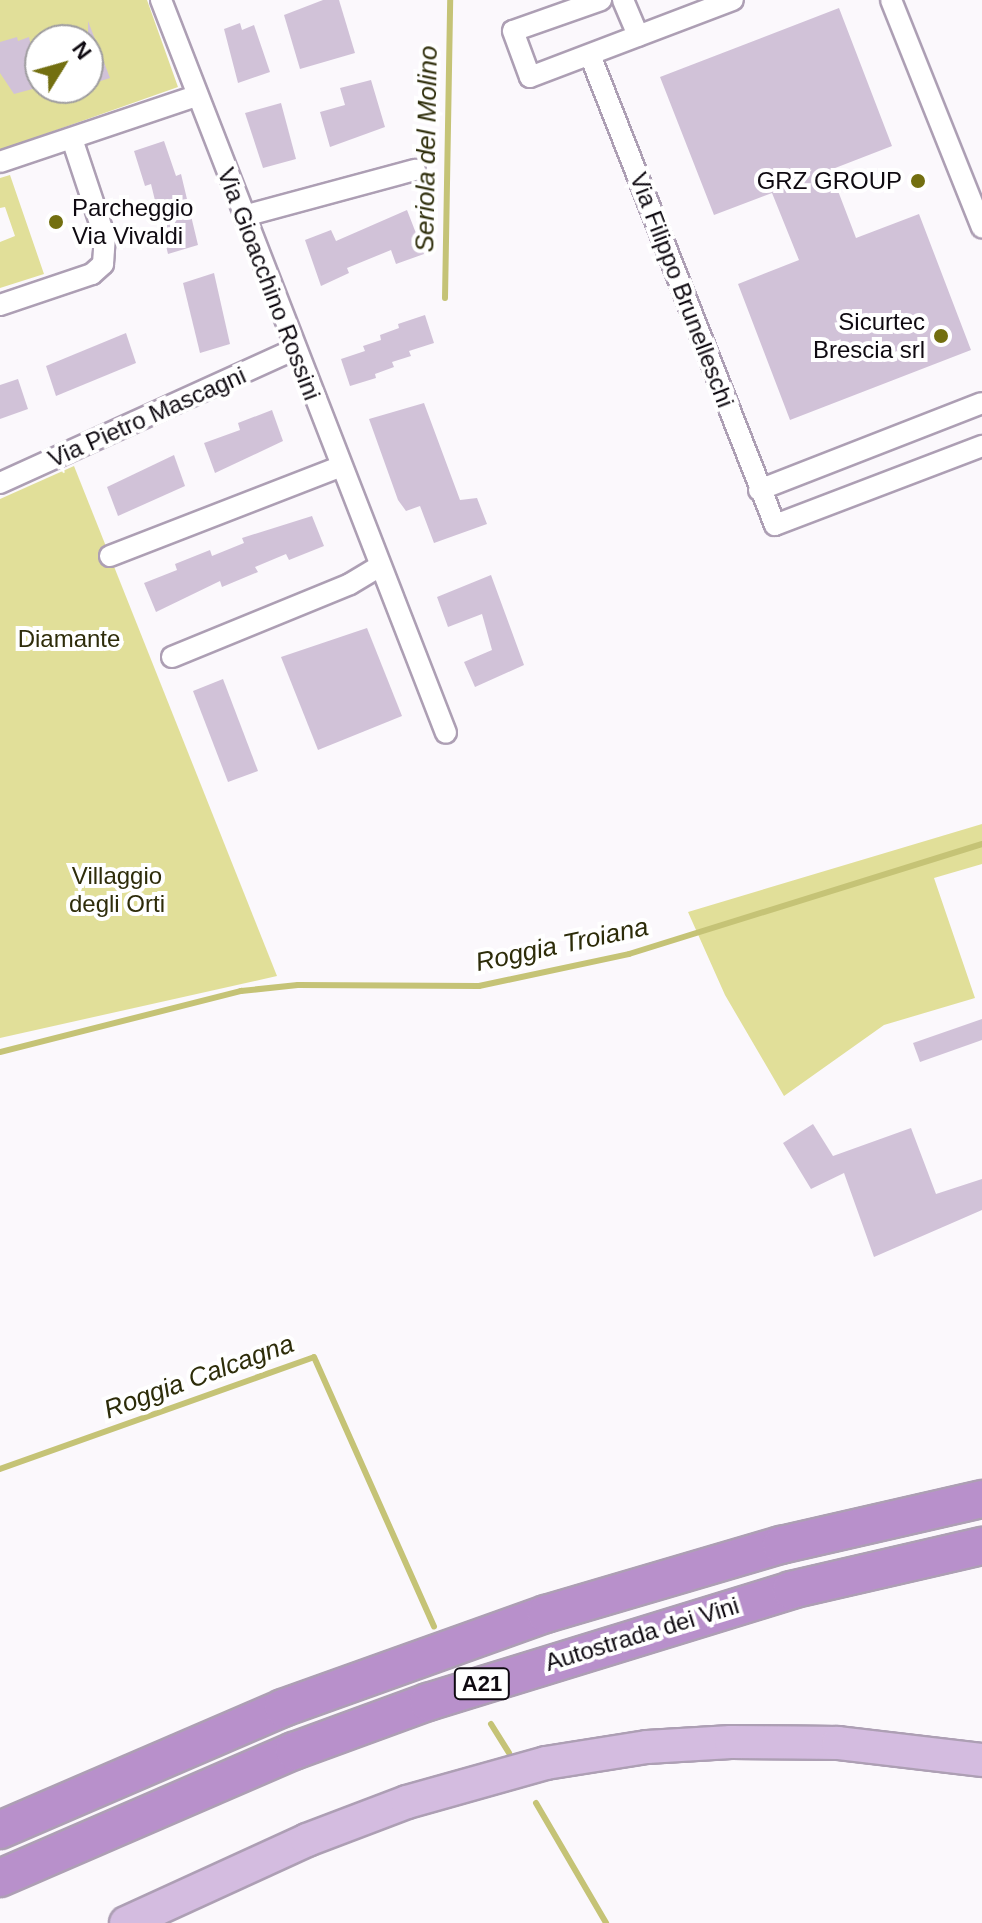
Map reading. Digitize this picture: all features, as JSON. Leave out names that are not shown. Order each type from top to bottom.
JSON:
[{"type":"highway","name":"Autostrada dei Vini","points":[[0,1830],[283,1708],[546,1614],[781,1545],[982,1499]]},
{"type":"highway","name":"Autostrada dei Vini","points":[[0,1878],[294,1751],[428,1702],[791,1590],[982,1546]]},
{"type":"main road","points":[[126,1923],[307,1840],[407,1802],[546,1763],[647,1747],[731,1742],[838,1743],[982,1760]]},
{"type":"street","name":"Via Gioacchino Rossini","points":[[161,0],[293,350],[446,733]]},
{"type":"street","points":[[601,0],[513,31],[530,77],[733,0]]},
{"type":"street","points":[[623,0],[638,36]]},
{"type":"street","points":[[891,0],[982,227]]},
{"type":"street","name":"Via Filippo Brunelleschi","points":[[590,55],[775,525],[982,446]]},
{"type":"street","points":[[0,162],[196,96]]},
{"type":"street","points":[[0,305],[92,274],[103,264],[105,238],[72,139]]},
{"type":"street","points":[[244,216],[415,170]]},
{"type":"street","name":"Via Pietro Mascagni","points":[[0,483],[293,350]]},
{"type":"street","points":[[759,490],[982,403]]},
{"type":"street","points":[[110,556],[339,467]]},
{"type":"street","points":[[172,657],[350,584],[378,567]]},
{"type":"green space","points":[[0,0],[147,0],[178,87],[0,150]]},
{"type":"green space","points":[[10,175],[44,274],[0,288],[0,242],[15,236],[5,207],[0,208],[0,178]]},
{"type":"green space","name":"Villaggio degli Orti","points":[[74,466],[277,976],[0,1038],[0,499]]},
{"type":"green space","points":[[982,824],[982,864],[934,878],[975,998],[884,1025],[784,1096],[725,995],[688,912]]},
{"type":"building","points":[[323,0],[339,0],[355,53],[300,69],[284,15]]},
{"type":"building","points":[[839,8],[892,146],[830,170],[856,238],[919,214],[971,350],[790,420],[738,284],[799,260],[772,193],[714,215],[660,77]]},
{"type":"building","points":[[240,23],[242,30],[254,25],[270,72],[238,83],[224,29]]},
{"type":"building","points":[[17,37],[18,41],[24,39],[24,91],[14,94],[0,73],[0,42]]},
{"type":"building","points":[[104,62],[110,78],[104,80]]},
{"type":"building","points":[[371,80],[385,127],[330,147],[320,112],[345,105],[340,88]]},
{"type":"building","points":[[281,103],[296,159],[263,168],[245,113]]},
{"type":"building","points":[[164,141],[176,176],[181,174],[198,245],[168,254],[151,184],[145,186],[134,151]]},
{"type":"building","points":[[407,210],[424,254],[396,264],[391,250],[347,268],[349,273],[321,286],[305,240],[331,230],[336,241]]},
{"type":"building","points":[[214,273],[230,344],[200,353],[183,283]]},
{"type":"building","points":[[425,315],[434,343],[409,351],[411,356],[392,362],[394,367],[375,374],[376,378],[350,386],[341,359],[365,351],[363,346],[381,340],[380,335],[399,328],[398,324]]},
{"type":"building","points":[[126,333],[136,363],[56,396],[46,366]]},
{"type":"building","points":[[18,379],[28,409],[0,419],[0,385]]},
{"type":"building","points":[[424,403],[460,500],[477,498],[487,524],[434,543],[420,506],[406,511],[398,500],[369,419]]},
{"type":"building","points":[[272,410],[283,441],[215,473],[204,443],[240,430],[238,423]]},
{"type":"building","points":[[174,455],[185,486],[118,516],[107,487]]},
{"type":"building","points":[[312,516],[324,546],[289,560],[286,554],[255,567],[258,572],[222,587],[220,581],[156,612],[144,583],[177,570],[175,564],[210,550],[212,556],[244,543],[242,538]]},
{"type":"building","points":[[491,575],[524,665],[475,687],[464,662],[492,650],[482,614],[448,627],[437,597]]},
{"type":"building","points":[[367,628],[402,716],[318,750],[281,657]]},
{"type":"building","points":[[223,679],[258,771],[228,782],[193,691]]},
{"type":"building","points":[[982,1019],[982,1040],[920,1062],[913,1043]]},
{"type":"building","points":[[813,1124],[833,1156],[911,1128],[936,1194],[982,1179],[982,1210],[874,1257],[844,1173],[811,1189],[783,1143]]},
{"type":"waterway","name":"Seriola del Molino","points":[[445,298],[450,0]]},
{"type":"waterway","name":"Roggia Troiana","points":[[0,1052],[241,991],[298,985],[479,986],[629,954],[982,844]]},
{"type":"waterway","name":"Roggia Calcagna","points":[[0,1469],[314,1357],[434,1627]]},
{"type":"waterway","name":"Roggia Calcagna","points":[[491,1724],[509,1753]]},
{"type":"waterway","name":"Roggia Calcagna","points":[[536,1803],[606,1923]]},
{"type":"place","name":"GRZ GROUP","points":[[918,181]]},
{"type":"place","name":"Parcheggio Via Vivaldi","points":[[56,222]]},
{"type":"place","name":"Sicurtec Brescia srl","points":[[941,336]]},
{"type":"park label","name":"Diamante","points":[[69,639]]}]
